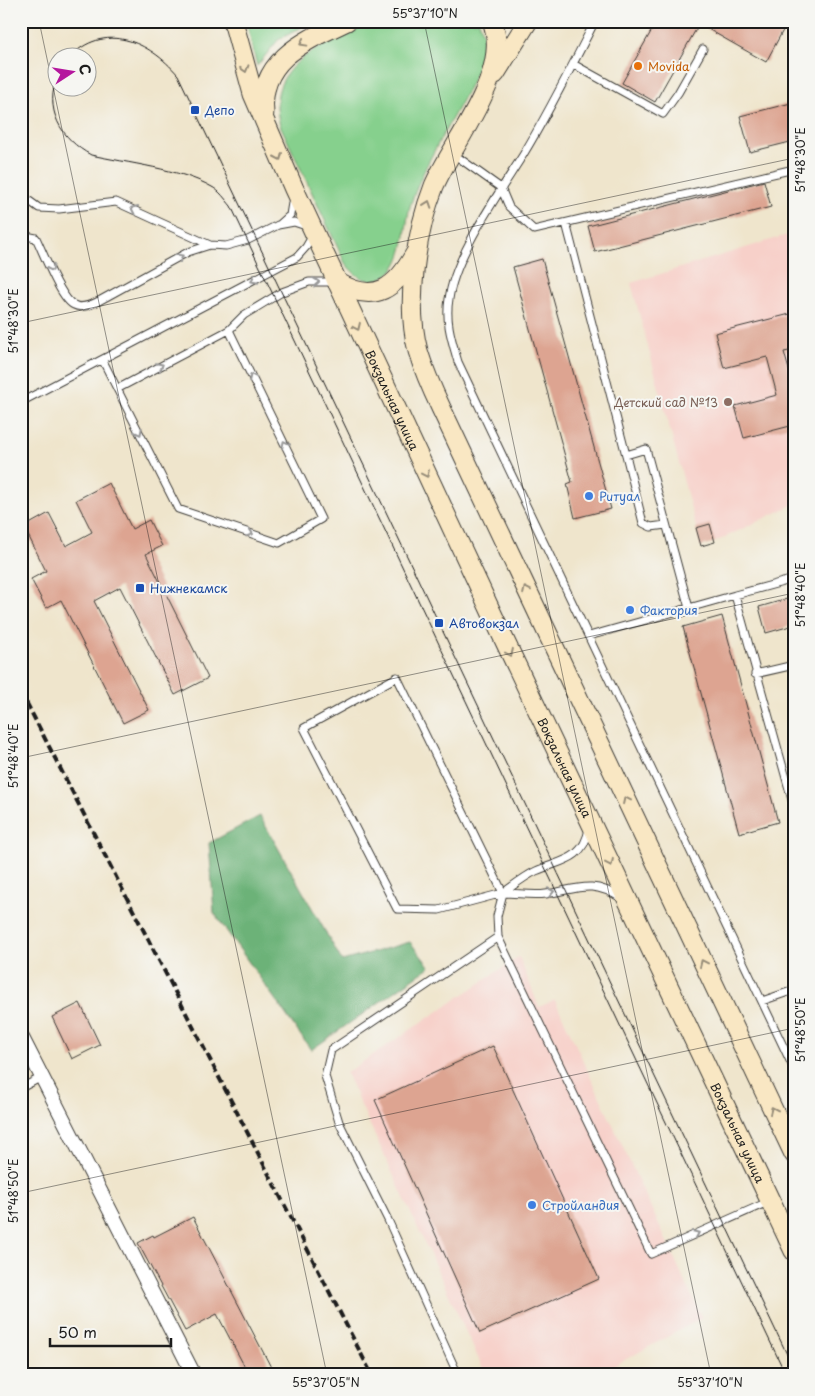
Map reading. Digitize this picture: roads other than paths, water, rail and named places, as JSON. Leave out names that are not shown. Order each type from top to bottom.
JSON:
[{"type":"main road","name":"Вокзальная улица","points":[[233,21],[242,58],[265,124],[294,189],[590,822],[794,1251]]},
{"type":"main road","name":"Вокзальная улица","points":[[265,124],[263,104],[266,86],[282,59],[298,45],[347,21]]},
{"type":"main road","points":[[485,90],[495,57],[496,40],[492,21]]},
{"type":"main road","points":[[528,21],[485,90],[435,185],[426,211],[417,251],[414,324],[418,350],[428,378],[794,1154]]},
{"type":"main road","points":[[337,282],[348,289],[362,293],[383,290],[394,284],[404,274],[417,251]]},
{"type":"street","points":[[21,1036],[194,1375]]},
{"type":"lane","points":[[595,21],[523,154],[501,188],[456,271],[449,299],[448,327],[458,362],[794,1069]]},
{"type":"lane","points":[[573,64],[663,114],[678,93],[703,49]]},
{"type":"lane","points":[[452,153],[501,188],[509,207],[534,230],[794,169]]},
{"type":"lane","points":[[21,195],[39,208],[59,209],[116,202],[210,245],[226,246],[248,240],[278,225],[290,215],[294,189]]},
{"type":"lane","points":[[21,402],[103,361],[297,257],[306,248],[313,230],[294,222],[278,225]]},
{"type":"lane","points":[[566,223],[643,523],[651,527],[666,526]]},
{"type":"lane","points":[[21,238],[26,236],[36,238],[65,296],[74,305],[83,307],[97,302],[188,252],[210,245]]},
{"type":"lane","points":[[117,389],[229,330],[249,312],[282,292],[309,282],[337,282]]},
{"type":"lane","points":[[103,361],[178,509],[279,543],[321,519],[229,330]]},
{"type":"lane","points":[[626,454],[646,449],[689,608]]},
{"type":"lane","points":[[589,636],[794,579]]},
{"type":"lane","points":[[734,595],[794,807]]},
{"type":"lane","points":[[755,674],[794,665]]},
{"type":"lane","points":[[628,902],[596,886],[580,886],[545,894],[503,893],[439,910],[397,909],[304,728],[397,677],[503,893],[497,916],[498,937],[651,1254],[770,1201]]},
{"type":"lane","points":[[503,893],[535,872],[568,860],[581,850],[587,838],[590,822]]},
{"type":"lane","points":[[458,1375],[388,1220],[338,1122],[325,1076],[331,1050],[498,937]]},
{"type":"lane","points":[[762,1002],[794,990]]},
{"type":"lane","points":[[21,1088],[42,1077]]},
{"type":"tram line","points":[[82,48],[97,40],[111,38],[126,40],[154,53],[178,75],[794,1369]]},
{"type":"tram line","points":[[53,98],[54,111],[63,132],[71,141],[91,155],[170,171],[199,181],[218,191],[231,206],[786,1375]]},
{"type":"railway","points":[[21,692],[372,1375]]},
{"type":"place","name":"Movida","points":[[638,66]]},
{"type":"place","name":"Депо","points":[[195,110]]},
{"type":"place","name":"Детский сад №13","points":[[728,402]]},
{"type":"place","name":"Ритуал","points":[[589,496]]},
{"type":"place","name":"Нижнекамск","points":[[140,588]]},
{"type":"place","name":"Фактория","points":[[630,610]]},
{"type":"place","name":"Автовокзал","points":[[439,623]]},
{"type":"place","name":"Стройландия","points":[[532,1205]]}]
